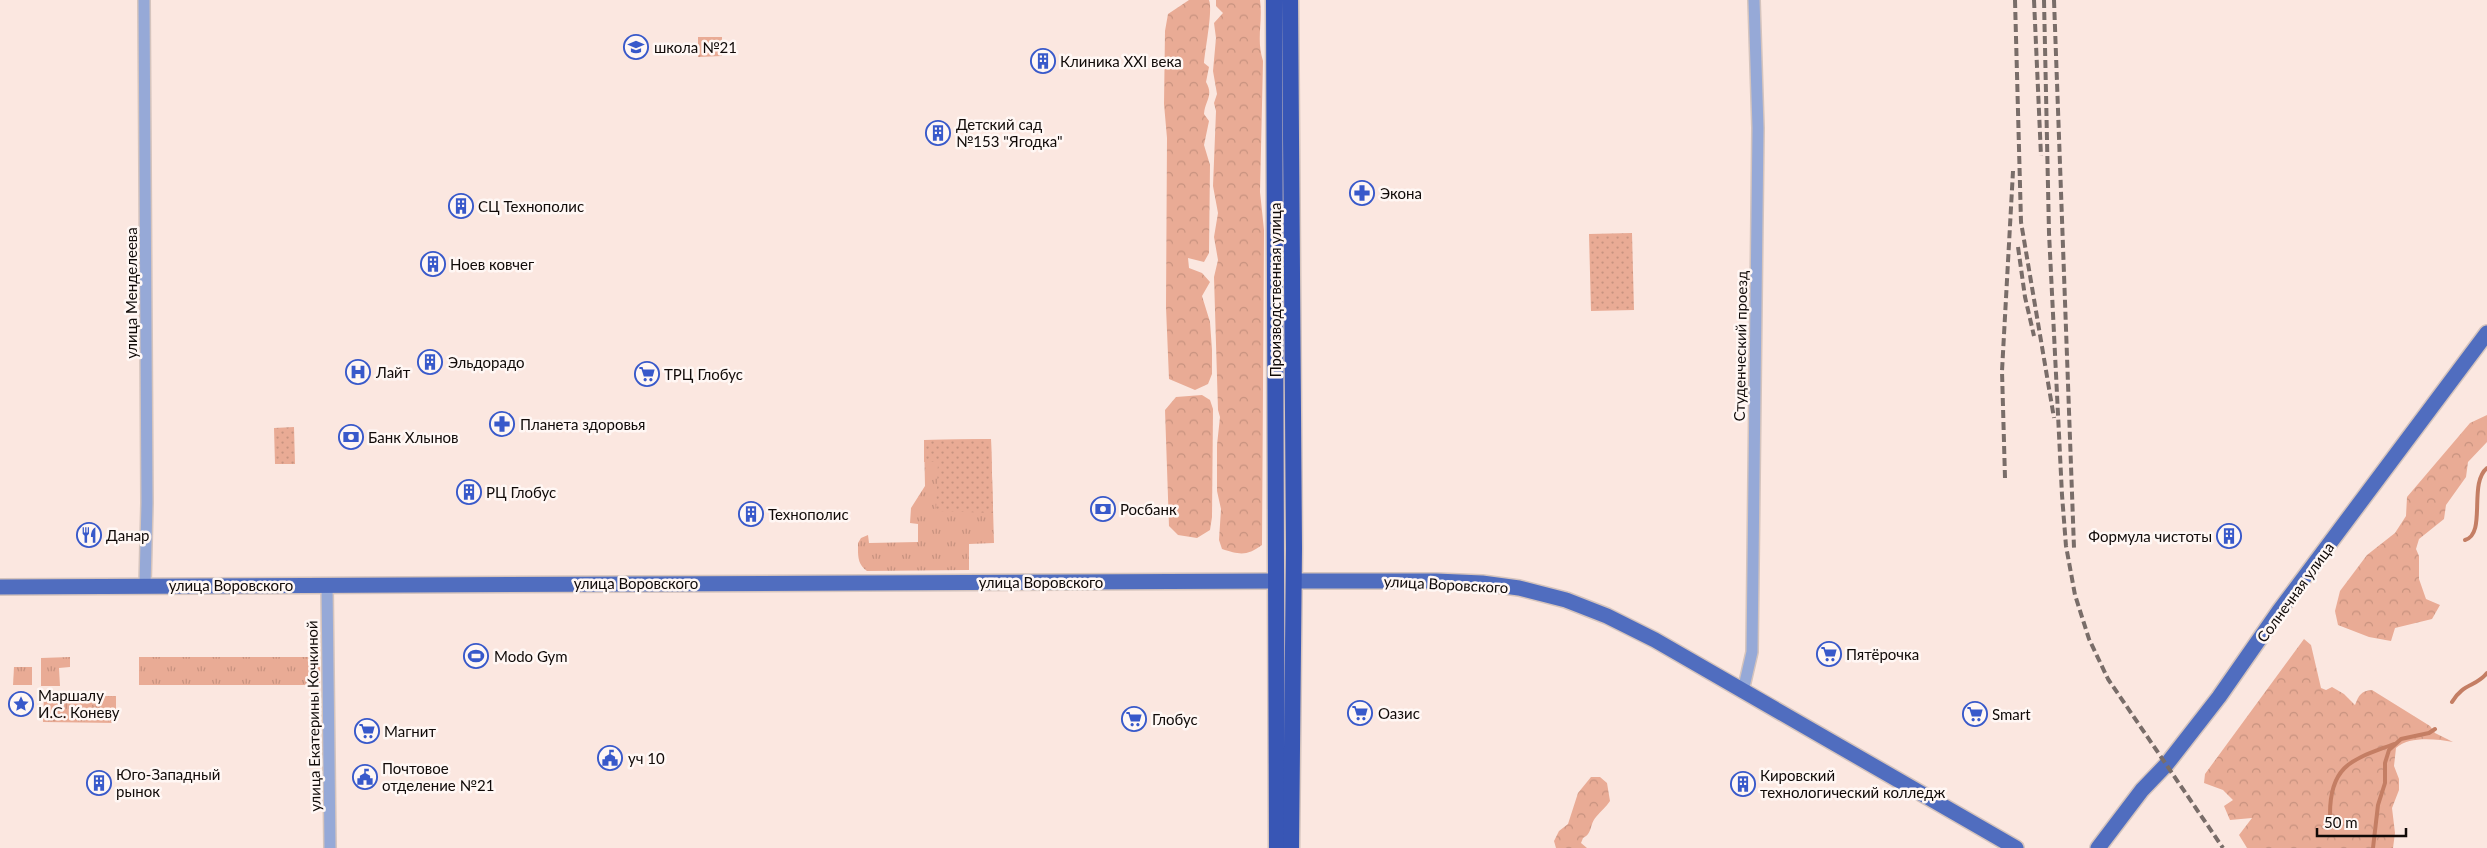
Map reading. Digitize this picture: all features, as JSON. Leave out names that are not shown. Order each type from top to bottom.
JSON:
[{"type":"highway","name":"Производственная улица","points":[[1274,0],[1277,848]]},
{"type":"highway","name":"Производственная улица","points":[[1290,0],[1294,581],[1291,848]]},
{"type":"highway","name":"улица Воровского","points":[[1276,581],[1294,581]]},
{"type":"main road","name":"Солнечная улица","points":[[2098,848],[2142,790],[2166,765],[2219,698],[2279,611],[2487,333]]},
{"type":"main road","name":"улица Воровского","points":[[1,587],[1276,581]]},
{"type":"main road","name":"улица Воровского","points":[[1294,581],[1436,581],[1482,583],[1520,588],[1566,600],[1607,616],[1655,640],[2016,848]]},
{"type":"street","name":"улица Менделеева","points":[[144,0],[147,493],[145,585]]},
{"type":"street","name":"Студенческий проезд","points":[[1743,691],[1752,652],[1758,128],[1754,0]]},
{"type":"street","name":"улица Екатерины Кочкиной","points":[[327,584],[330,848]]},
{"type":"green space","points":[[1189,0],[1209,0],[1210,5],[1204,63],[1209,67],[1206,82],[1209,95],[1204,114],[1209,121],[1204,145],[1210,165],[1209,253],[1204,262],[1188,258],[1189,268],[1202,273],[1210,282],[1202,296],[1210,322],[1212,374],[1208,384],[1195,390],[1169,379],[1166,307],[1167,138],[1164,104],[1165,31],[1168,14]]},
{"type":"green space","points":[[1216,0],[1260,0],[1261,8],[1260,45],[1263,61],[1260,192],[1264,230],[1262,545],[1247,553],[1222,549],[1219,540],[1221,509],[1217,491],[1217,445],[1220,417],[1218,410],[1214,277],[1218,260],[1214,237],[1218,213],[1213,186],[1216,111],[1214,103],[1217,94],[1213,71],[1216,38],[1214,23],[1223,13],[1216,6]]},
{"type":"green space","points":[[698,37],[722,37],[722,56],[698,57]]},
{"type":"green space","points":[[1632,233],[1634,310],[1591,311],[1589,234]]},
{"type":"green space","points":[[1202,395],[1210,400],[1213,409],[1212,517],[1210,530],[1197,538],[1178,535],[1169,526],[1165,410],[1176,397]]},
{"type":"green space","points":[[2487,415],[2487,442],[2468,462],[2466,477],[2446,505],[2444,519],[2419,539],[2416,549],[2419,556],[2419,579],[2426,599],[2440,605],[2432,619],[2395,628],[2391,641],[2369,637],[2338,625],[2335,611],[2340,591],[2367,555],[2395,533],[2406,516],[2407,497],[2470,423]]},
{"type":"green space","points":[[294,427],[295,464],[275,464],[274,428]]},
{"type":"green space","points":[[991,439],[994,543],[969,544],[969,570],[867,571],[860,562],[858,555],[858,543],[861,538],[868,535],[869,543],[918,542],[918,524],[910,523],[911,508],[925,486],[924,440]]},
{"type":"green space","points":[[991,439],[993,513],[936,511],[938,462],[924,462],[924,440]]},
{"type":"green space","points":[[2304,639],[2311,645],[2321,688],[2326,690],[2332,687],[2344,694],[2355,705],[2361,694],[2372,690],[2430,726],[2435,733],[2453,742],[2431,739],[2415,740],[2401,744],[2396,748],[2394,766],[2399,779],[2399,790],[2392,808],[2395,833],[2393,848],[2247,848],[2239,835],[2252,818],[2230,820],[2224,806],[2233,800],[2223,790],[2204,783],[2205,774]]},
{"type":"green space","points":[[70,657],[70,667],[59,668],[60,686],[41,686],[41,658]]},
{"type":"green space","points":[[139,657],[320,657],[320,685],[139,685]]},
{"type":"green space","points":[[14,667],[32,667],[32,685],[13,685]]},
{"type":"green space","points":[[44,696],[116,696],[116,723],[43,722]]},
{"type":"green space","points":[[1591,777],[1600,777],[1607,783],[1610,801],[1596,817],[1590,831],[1583,838],[1581,843],[1587,848],[1556,848],[1554,841],[1559,831],[1568,824],[1578,793]]},
{"type":"waterway","points":[[2465,540],[2471,536],[2475,528],[2479,485],[2482,475],[2487,468]]},
{"type":"waterway","points":[[2452,702],[2461,691],[2487,673]]},
{"type":"waterway","points":[[2373,848],[2378,805],[2385,783],[2385,763],[2389,750],[2401,739],[2429,733],[2435,729]]},
{"type":"waterway","points":[[2330,814],[2331,797],[2340,773],[2357,759],[2394,744]]},
{"type":"railway","points":[[2015,0],[2021,222],[2054,418]]},
{"type":"railway","points":[[2034,0],[2041,156]]},
{"type":"railway","points":[[2044,0],[2049,233],[2062,495],[2066,546],[2075,595],[2089,639],[2108,679],[2223,848]]},
{"type":"railway","points":[[2054,0],[2074,548]]},
{"type":"railway","points":[[2005,478],[2002,371],[2013,171]]},
{"type":"railway","points":[[2018,247],[2025,297],[2034,336]]},
{"type":"place","name":"школа №21","points":[[636,47]]},
{"type":"place","name":"Клиника XXI века","points":[[1043,61]]},
{"type":"place","name":"Детский сад №153 \"Ягодка\"","points":[[938,133]]},
{"type":"place","name":"Экона","points":[[1362,193]]},
{"type":"place","name":"СЦ Технополис","points":[[461,206]]},
{"type":"place","name":"Ноев ковчег","points":[[433,264]]},
{"type":"place","name":"Эльдорадо","points":[[430,362]]},
{"type":"place","name":"Лайт","points":[[358,372]]},
{"type":"place","name":"ТРЦ Глобус","points":[[647,374]]},
{"type":"place","name":"Планета здоровья","points":[[502,424]]},
{"type":"place","name":"Банк Хлынов","points":[[351,437]]},
{"type":"place","name":"РЦ Глобус","points":[[469,492]]},
{"type":"place","name":"Росбанк","points":[[1103,509]]},
{"type":"place","name":"Технополис","points":[[751,514]]},
{"type":"place","name":"Данар","points":[[89,535]]},
{"type":"place","name":"Формула чистоты","points":[[2229,536]]},
{"type":"place","name":"Пятёрочка","points":[[1829,654]]},
{"type":"place","name":"Modo Gym","points":[[476,656]]},
{"type":"place","name":"Маршалу И.С. Коневу","points":[[21,704]]},
{"type":"place","name":"Оазис","points":[[1360,713]]},
{"type":"place","name":"Smart","points":[[1975,714]]},
{"type":"place","name":"Глобус","points":[[1134,719]]},
{"type":"place","name":"Магнит","points":[[367,731]]},
{"type":"place","name":"уч 10","points":[[610,758]]},
{"type":"place","name":"Почтовое отделение №21","points":[[365,777]]},
{"type":"place","name":"Юго-Западный рынок","points":[[99,783]]},
{"type":"place","name":"Кировский технологический колледж","points":[[1743,784]]}]
